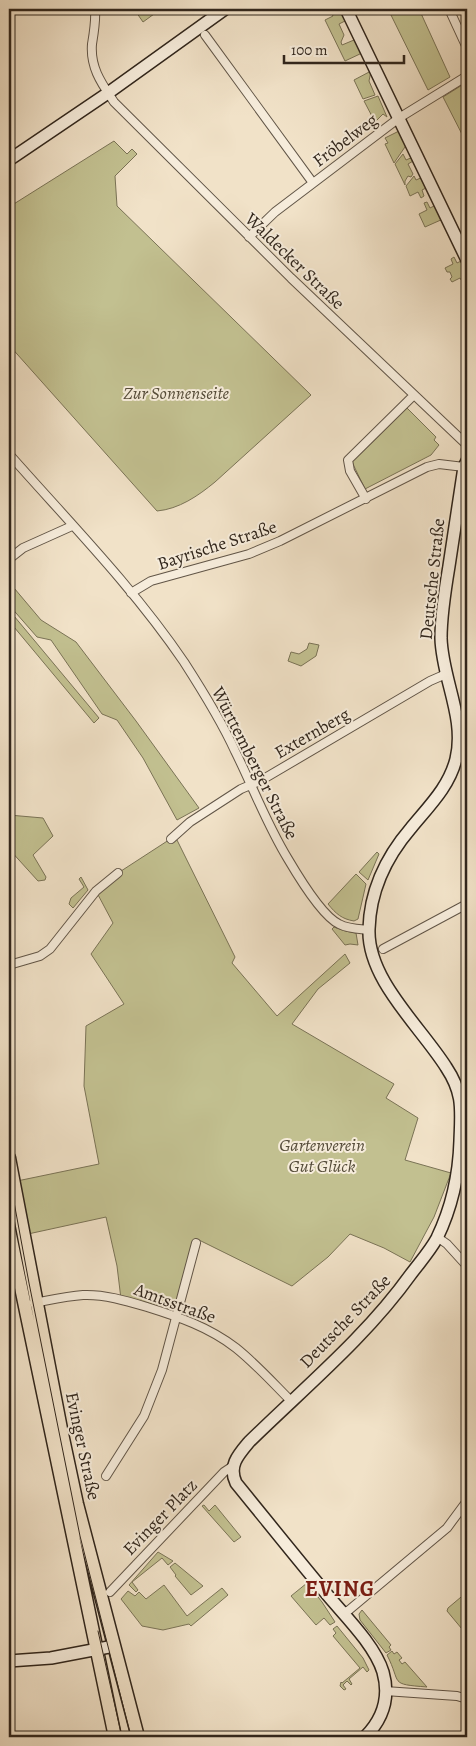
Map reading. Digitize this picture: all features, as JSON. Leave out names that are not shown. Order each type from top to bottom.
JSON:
[{"type":"main road","name":"Evinger Straße","points":[[9,1158],[31,1304],[96,1650],[115,1737]]},
{"type":"main road","name":"Evinger Straße","points":[[9,1230],[31,1304],[77,1504],[138,1737]]},
{"type":"street","name":"Waldecker Straße","points":[[95,9],[96,27],[92,45],[92,59],[100,81],[114,102],[249,237],[467,445]]},
{"type":"street","points":[[9,160],[108,93],[225,9]]},
{"type":"street","points":[[346,9],[398,118],[463,241],[467,260]]},
{"type":"street","points":[[449,9],[467,48]]},
{"type":"street","points":[[205,34],[313,183]]},
{"type":"street","name":"Fröbelweg","points":[[249,237],[265,220],[398,118],[467,76]]},
{"type":"street","points":[[366,499],[350,471],[348,460],[414,395]]},
{"type":"street","name":"Württemberger Straße","points":[[9,454],[131,593],[188,670],[218,718],[271,830],[298,876],[322,909],[340,925],[348,928],[368,930]]},
{"type":"street","name":"Bayrische Straße","points":[[131,593],[151,581],[233,559],[266,547],[433,465],[466,464]]},
{"type":"street","name":"Deutsche Straße","points":[[233,1466],[240,1452],[378,1316],[400,1291],[437,1237],[451,1203],[457,1178],[460,1164],[463,1094],[441,1059],[385,984],[377,970],[371,952],[368,930],[371,906],[379,879],[401,840],[447,783],[463,736],[443,661],[441,625],[466,464]]},
{"type":"street","points":[[9,559],[23,548],[72,526]]},
{"type":"street","name":"Externberg","points":[[171,839],[190,822],[241,789],[260,781],[430,681],[446,674]]},
{"type":"street","points":[[9,965],[40,956],[50,949],[96,891],[118,873]]},
{"type":"street","points":[[383,949],[467,904]]},
{"type":"street","points":[[437,1237],[447,1244],[467,1266]]},
{"type":"street","points":[[106,1476],[144,1416],[162,1370],[196,1243]]},
{"type":"street","name":"Amtsstraße","points":[[31,1304],[85,1295],[120,1299],[176,1316],[200,1326],[230,1344],[250,1359],[291,1401]]},
{"type":"street","points":[[233,1466],[236,1483],[343,1613],[379,1662],[385,1691],[382,1714],[375,1726],[365,1737]]},
{"type":"street","name":"Evinger Platz","points":[[110,1592],[224,1472],[233,1466]]},
{"type":"street","points":[[343,1613],[447,1528],[467,1501]]},
{"type":"street","points":[[9,1661],[51,1658],[114,1646]]},
{"type":"street","points":[[385,1691],[457,1696],[467,1699]]},
{"type":"green space","points":[[134,9],[161,9],[143,22]]},
{"type":"green space","points":[[333,9],[336,14],[343,11],[347,20],[339,24],[344,35],[341,42],[342,45],[354,40],[354,37],[362,53],[345,61],[325,20],[333,16],[330,10]]},
{"type":"green space","points":[[388,9],[419,9],[450,77],[428,90]]},
{"type":"green space","points":[[371,71],[369,81],[375,95],[363,99],[354,80]]},
{"type":"green space","points":[[467,82],[467,144],[443,97]]},
{"type":"green space","points":[[378,96],[387,117],[383,114],[375,122],[364,101]]},
{"type":"green space","points":[[399,131],[407,144],[394,163],[385,144],[388,143],[385,138]]},
{"type":"green space","name":"Zur Sonnenseite","points":[[114,141],[127,154],[132,149],[137,154],[115,176],[117,206],[311,395],[209,487],[181,505],[165,510],[157,511],[9,345],[9,207]]},
{"type":"green space","points":[[403,154],[406,160],[413,157],[415,160],[408,164],[413,174],[411,177],[408,176],[405,185],[395,164]]},
{"type":"green space","points":[[414,176],[416,180],[423,177],[428,187],[422,190],[424,196],[421,198],[418,192],[410,196],[406,186]]},
{"type":"green space","points":[[427,202],[430,208],[436,205],[443,219],[425,227],[419,214],[427,210],[424,203]]},
{"type":"green space","points":[[454,257],[457,263],[463,260],[467,269],[467,274],[463,277],[466,282],[463,283],[460,278],[452,282],[450,279],[452,277],[450,272],[447,272],[445,268],[453,264],[451,259]]},
{"type":"green space","points":[[407,408],[436,437],[434,440],[439,445],[431,455],[365,489],[352,462]]},
{"type":"green space","points":[[9,582],[41,620],[76,642],[199,808],[177,820],[143,758],[117,720],[102,714],[51,640],[37,637],[9,605]]},
{"type":"green space","points":[[9,610],[99,718],[94,723],[9,621]]},
{"type":"green space","points":[[309,643],[319,645],[316,656],[301,666],[288,661],[291,652],[299,654],[307,649]]},
{"type":"green space","points":[[9,815],[43,818],[53,836],[33,855],[46,877],[45,880],[38,881],[9,849]]},
{"type":"green space","name":"Gartenverein Gut Glück","points":[[175,836],[235,957],[232,963],[277,1016],[345,954],[350,963],[318,989],[292,1024],[394,1084],[386,1098],[418,1118],[405,1160],[451,1173],[434,1217],[410,1262],[384,1248],[350,1234],[328,1257],[292,1286],[199,1240],[196,1243],[176,1316],[121,1299],[117,1266],[106,1217],[28,1234],[17,1181],[99,1164],[84,1086],[86,1026],[124,1004],[91,954],[113,923],[96,891],[118,873]]},
{"type":"green space","points":[[377,852],[379,854],[368,880],[359,872]]},
{"type":"green space","points":[[356,874],[366,884],[358,919],[354,921],[340,916],[328,904]]},
{"type":"green space","points":[[81,877],[88,890],[73,908],[69,904],[71,898],[84,887],[79,879]]},
{"type":"green space","points":[[334,927],[356,933],[358,945],[345,945],[332,929]]},
{"type":"green space","points":[[204,1505],[209,1511],[215,1505],[241,1537],[234,1542],[202,1506]]},
{"type":"green space","points":[[158,1552],[173,1561],[168,1565],[162,1558],[132,1582],[138,1590],[136,1592],[129,1585]]},
{"type":"green space","points":[[175,1563],[203,1586],[191,1595],[170,1567]]},
{"type":"green space","points":[[307,1583],[335,1622],[330,1625],[324,1618],[316,1625],[291,1596]]},
{"type":"green space","points":[[164,1585],[187,1616],[222,1588],[228,1595],[191,1626],[189,1624],[163,1630],[142,1626],[121,1599],[128,1591],[135,1596],[139,1592],[146,1599]]},
{"type":"green space","points":[[467,1592],[467,1635],[447,1611]]},
{"type":"green space","points":[[362,1610],[391,1645],[389,1647],[391,1650],[386,1653],[360,1620],[359,1614]]},
{"type":"green space","points":[[337,1626],[363,1658],[369,1670],[367,1672],[363,1667],[349,1679],[351,1685],[347,1681],[343,1685],[346,1689],[344,1690],[340,1686],[341,1682],[360,1668],[333,1636],[336,1633],[333,1629]]},
{"type":"green space","points":[[392,1651],[394,1654],[397,1652],[402,1658],[399,1660],[402,1664],[405,1662],[427,1687],[406,1685],[398,1681],[387,1655]]},
{"type":"tram line","points":[[9,1175],[80,1536],[131,1737]]},
{"type":"tram line","points":[[98,1631],[122,1737]]},
{"type":"district","name":"EVING","points":[[340,1588]]}]
